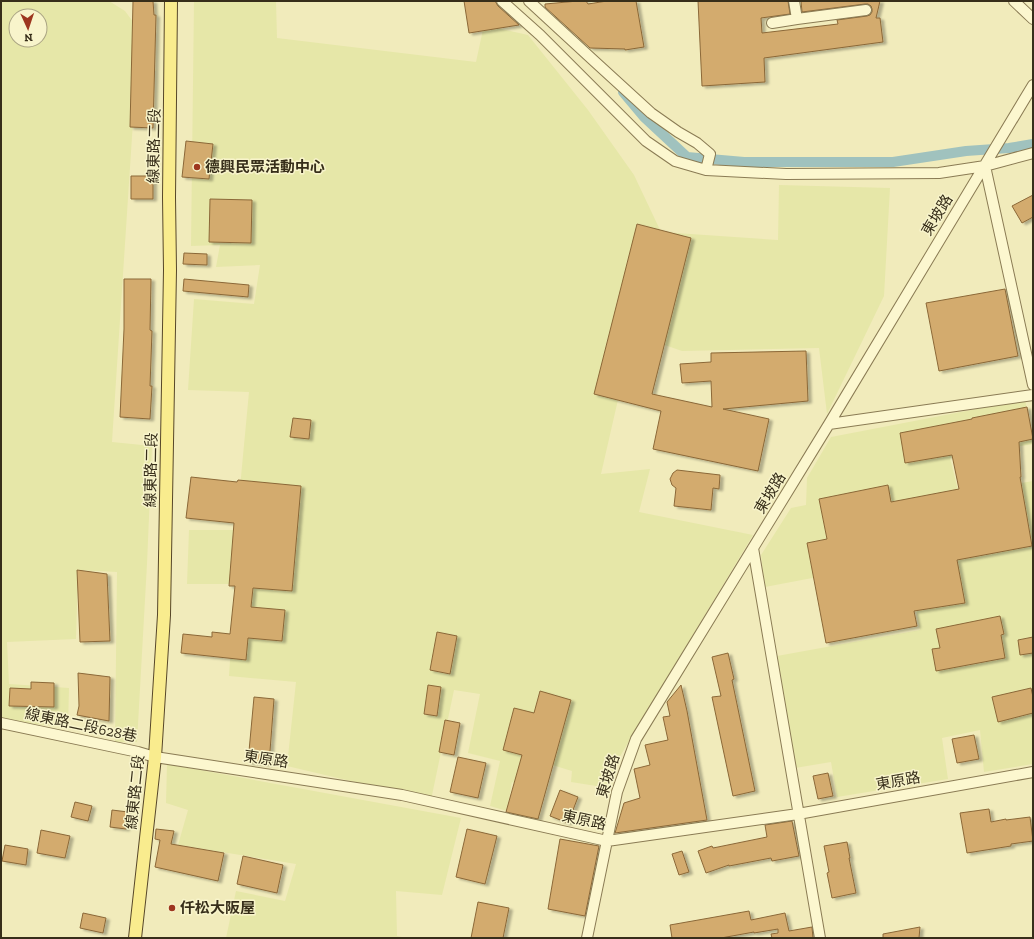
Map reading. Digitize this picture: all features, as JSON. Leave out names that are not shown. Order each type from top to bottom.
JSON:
[{"type":"main road","name":"線東路二段","points":[[135,938],[155,757],[164,599],[170,270],[169,197],[171,1]]},
{"type":"street","points":[[502,1],[540,35],[646,142],[675,161],[706,170],[786,174],[939,173],[985,166],[1033,153]]},
{"type":"street","points":[[530,1],[651,113],[697,143],[710,154],[706,170]]},
{"type":"street","points":[[794,1],[797,19]]},
{"type":"street","points":[[1014,1],[1033,19]]},
{"type":"street","points":[[772,23],[866,10]]},
{"type":"street","name":"東坡路","points":[[588,938],[617,792],[636,739],[829,424],[1033,85]]},
{"type":"street","points":[[985,166],[1033,385]]},
{"type":"street","points":[[829,424],[1033,395]]},
{"type":"street","points":[[753,548],[820,938]]},
{"type":"street","name":"線東路二段628巷","points":[[1,723],[138,752],[155,757]]},
{"type":"street","name":"東原路","points":[[155,757],[402,795],[607,841],[798,814],[1033,772]]},
{"type":"green space","points":[[1,1],[109,1],[125,11],[139,30],[112,442],[152,446],[137,742],[115,742],[117,572],[78,570],[76,639],[7,642],[9,684],[69,688],[68,727],[1,721]]},
{"type":"green space","points":[[194,1],[276,1],[277,38],[476,62],[484,25],[528,35],[588,110],[634,175],[661,232],[778,240],[779,185],[890,188],[884,296],[827,414],[819,348],[682,351],[633,334],[601,474],[650,469],[639,512],[753,535],[619,758],[609,788],[571,782],[572,771],[539,761],[527,790],[512,782],[507,811],[490,806],[500,761],[468,753],[480,694],[454,690],[431,800],[287,766],[296,682],[229,676],[235,584],[187,584],[189,530],[236,530],[249,392],[188,390],[194,299],[254,304],[260,265],[216,267],[220,245],[191,246]]},
{"type":"green space","points":[[1025,399],[1033,444],[950,458],[959,494],[1033,481],[1033,764],[984,772],[980,730],[942,738],[948,779],[837,797],[831,762],[795,768],[777,656],[920,630],[907,560],[765,587],[761,555],[791,508],[806,505],[807,478],[831,437]]},
{"type":"green space","points":[[167,764],[461,818],[442,895],[396,891],[397,936],[407,938],[226,938],[236,891],[285,901],[296,864],[178,845],[188,810],[166,803]]},
{"type":"building","points":[[133,1],[153,1],[154,15],[156,15],[153,128],[130,127]]},
{"type":"building","points":[[464,1],[495,1],[498,6],[519,25],[469,33]]},
{"type":"building","points":[[586,1],[588,4],[607,1],[636,1],[644,47],[625,50],[590,48],[545,7],[545,4]]},
{"type":"building","points":[[698,1],[788,1],[790,14],[761,18],[762,33],[838,24],[837,20],[867,16],[872,12],[871,6],[865,4],[802,12],[801,1],[880,1],[876,18],[880,18],[883,42],[764,58],[765,82],[702,86]]},
{"type":"building","name":"德興民眾活動中心","points":[[186,141],[213,144],[209,179],[182,177]]},
{"type":"building","points":[[131,176],[153,176],[153,199],[131,199]]},
{"type":"building","points":[[1033,195],[1033,217],[1022,223],[1012,206]]},
{"type":"building","points":[[210,199],[252,200],[251,243],[209,242]]},
{"type":"building","points":[[637,224],[691,238],[652,394],[712,407],[711,381],[682,383],[680,364],[711,362],[711,353],[806,351],[808,401],[723,409],[769,419],[758,471],[653,449],[661,411],[594,394]]},
{"type":"building","points":[[184,253],[207,254],[207,265],[183,264]]},
{"type":"building","points":[[124,279],[151,279],[150,330],[152,331],[150,386],[152,386],[150,419],[120,417],[124,329]]},
{"type":"building","points":[[184,279],[249,285],[248,297],[183,291]]},
{"type":"building","points":[[1005,289],[1018,356],[939,371],[926,303]]},
{"type":"building","points":[[1027,407],[1033,439],[1019,442],[1020,477],[1032,546],[957,560],[965,603],[914,611],[917,626],[826,643],[807,543],[827,539],[819,499],[888,485],[891,502],[959,489],[952,455],[905,463],[900,433]]},
{"type":"building","points":[[293,418],[311,420],[309,439],[290,437]]},
{"type":"building","points":[[677,470],[720,475],[719,489],[713,488],[711,510],[674,506],[676,488],[672,485],[670,479],[673,473]]},
{"type":"building","points":[[191,477],[237,482],[238,480],[301,486],[292,591],[253,588],[251,607],[285,610],[282,641],[248,638],[246,660],[181,653],[183,634],[212,637],[212,632],[230,634],[235,586],[229,586],[234,523],[186,518]]},
{"type":"building","points":[[77,570],[107,574],[110,641],[80,642]]},
{"type":"building","points":[[1000,616],[1004,634],[1001,635],[1005,658],[936,671],[932,649],[940,648],[936,629]]},
{"type":"building","points":[[437,632],[457,636],[450,674],[430,670]]},
{"type":"building","points":[[1033,637],[1033,653],[1020,655],[1018,640]]},
{"type":"building","points":[[728,653],[734,679],[732,680],[755,791],[733,796],[712,697],[721,696],[712,657]]},
{"type":"building","points":[[78,673],[110,677],[109,721],[77,715],[79,706]]},
{"type":"building","points":[[31,682],[54,683],[54,707],[9,706],[10,688],[31,689]]},
{"type":"building","points":[[428,685],[441,687],[437,716],[424,714]]},
{"type":"building","points":[[681,685],[707,820],[615,833],[624,803],[640,798],[634,769],[650,765],[645,745],[668,740],[663,717],[670,716],[667,702]]},
{"type":"building","points":[[1031,688],[1033,697],[1033,713],[998,722],[992,697]]},
{"type":"building","points":[[540,691],[571,700],[538,819],[506,812],[522,755],[503,750],[514,708],[534,713]]},
{"type":"building","points":[[254,697],[274,699],[269,764],[248,762]]},
{"type":"building","points":[[445,720],[460,723],[454,755],[439,752]]},
{"type":"building","points":[[974,735],[979,759],[957,763],[952,739]]},
{"type":"building","points":[[458,757],[486,763],[478,798],[450,792]]},
{"type":"building","points":[[828,773],[833,796],[818,799],[813,776]]},
{"type":"building","points":[[560,790],[578,797],[568,823],[550,816]]},
{"type":"building","points":[[75,802],[92,806],[88,821],[71,817]]},
{"type":"building","points":[[989,809],[991,822],[1030,817],[1033,841],[967,853],[960,813]]},
{"type":"building","points":[[112,810],[128,812],[126,829],[110,827]]},
{"type":"building","points":[[792,821],[799,856],[772,861],[771,858],[729,865],[706,873],[698,851],[712,846],[713,848],[767,837],[765,825]]},
{"type":"building","points":[[156,829],[174,831],[171,844],[224,853],[218,881],[155,867],[160,840],[155,839]]},
{"type":"building","points":[[467,829],[497,836],[485,884],[456,877]]},
{"type":"building","points":[[41,830],[70,836],[65,858],[37,853]]},
{"type":"building","points":[[560,839],[599,846],[585,916],[548,909]]},
{"type":"building","points":[[847,842],[856,893],[832,898],[824,846]]},
{"type":"building","points":[[5,845],[28,849],[26,865],[2,861]]},
{"type":"building","points":[[682,851],[689,872],[679,875],[672,854]]},
{"type":"building","points":[[243,856],[283,865],[277,893],[237,884]]},
{"type":"building","points":[[478,902],[509,908],[503,938],[471,938]]},
{"type":"building","points":[[749,911],[751,920],[785,913],[789,931],[812,927],[813,938],[772,938],[771,934],[778,933],[778,929],[721,938],[672,938],[670,925]]},
{"type":"building","points":[[83,913],[106,918],[103,933],[80,928]]},
{"type":"building","points":[[920,927],[919,938],[883,938],[883,934]]},
{"type":"waterway","points":[[623,92],[644,117],[687,157],[744,162],[893,162],[966,151],[1009,148],[1033,144]]},
{"type":"place","name":"德興民眾活動中心","points":[[197,167]]},
{"type":"place","name":"仟松大阪屋","points":[[172,908]]}]
